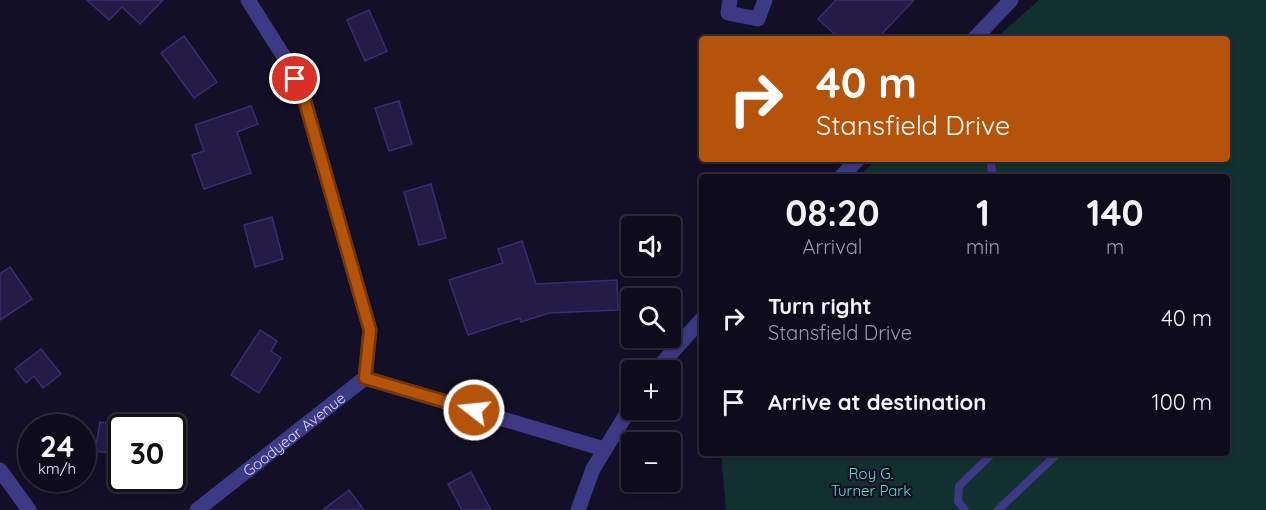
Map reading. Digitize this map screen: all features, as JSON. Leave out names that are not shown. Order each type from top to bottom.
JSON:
[{"type":"street","points":[[248,0],[286,60],[304,98],[370,330],[365,378],[604,449]]},
{"type":"street","points":[[730,0],[728,13],[758,19],[765,0]]},
{"type":"street","points":[[977,36],[1011,0]]},
{"type":"street","points":[[844,174],[855,162]]},
{"type":"street","points":[[665,360],[699,322]]},
{"type":"street","name":"Goodyear Avenue","points":[[197,510],[365,378]]},
{"type":"street","points":[[578,510],[593,469],[622,420]]},
{"type":"street","points":[[0,470],[29,510]]},
{"type":"lane","points":[[965,510],[958,501],[959,486],[990,456]]},
{"type":"lane","points":[[999,510],[1055,456]]},
{"type":"green space","name":"Roy G. Turner Park","points":[[1039,0],[1266,0],[1266,510],[726,510],[721,456],[1230,456],[1230,174],[862,174],[873,162],[1230,162],[1230,36],[998,36]]},
{"type":"building","points":[[87,0],[163,0],[140,24],[122,7],[109,20]]},
{"type":"building","points":[[836,0],[914,0],[880,36],[837,36],[818,19]]},
{"type":"building","points":[[369,10],[387,51],[365,61],[347,20]]},
{"type":"building","points":[[184,36],[217,82],[194,98],[161,53]]},
{"type":"building","points":[[399,101],[412,144],[389,151],[375,108]]},
{"type":"building","points":[[251,106],[258,124],[237,132],[251,173],[204,189],[192,155],[204,151],[195,125]]},
{"type":"building","points":[[431,184],[446,238],[419,245],[404,192]]},
{"type":"building","points":[[272,217],[283,259],[255,267],[244,225]]},
{"type":"building","points":[[522,241],[536,284],[617,280],[618,310],[549,313],[521,322],[520,318],[468,335],[449,280],[503,263],[498,249]]},
{"type":"building","points":[[10,267],[32,299],[0,320],[0,274]]},
{"type":"building","points":[[260,330],[277,341],[271,351],[281,358],[259,393],[231,375]]},
{"type":"building","points":[[41,349],[61,374],[43,388],[34,376],[26,383],[15,369]]},
{"type":"building","points":[[100,422],[108,423],[108,453],[96,451]]},
{"type":"building","points":[[471,472],[491,510],[462,510],[448,484]]},
{"type":"building","points":[[349,490],[364,510],[323,510]]},
{"type":"route","points":[[295,79],[304,98],[370,330],[368,367],[365,378],[474,410]]}]
